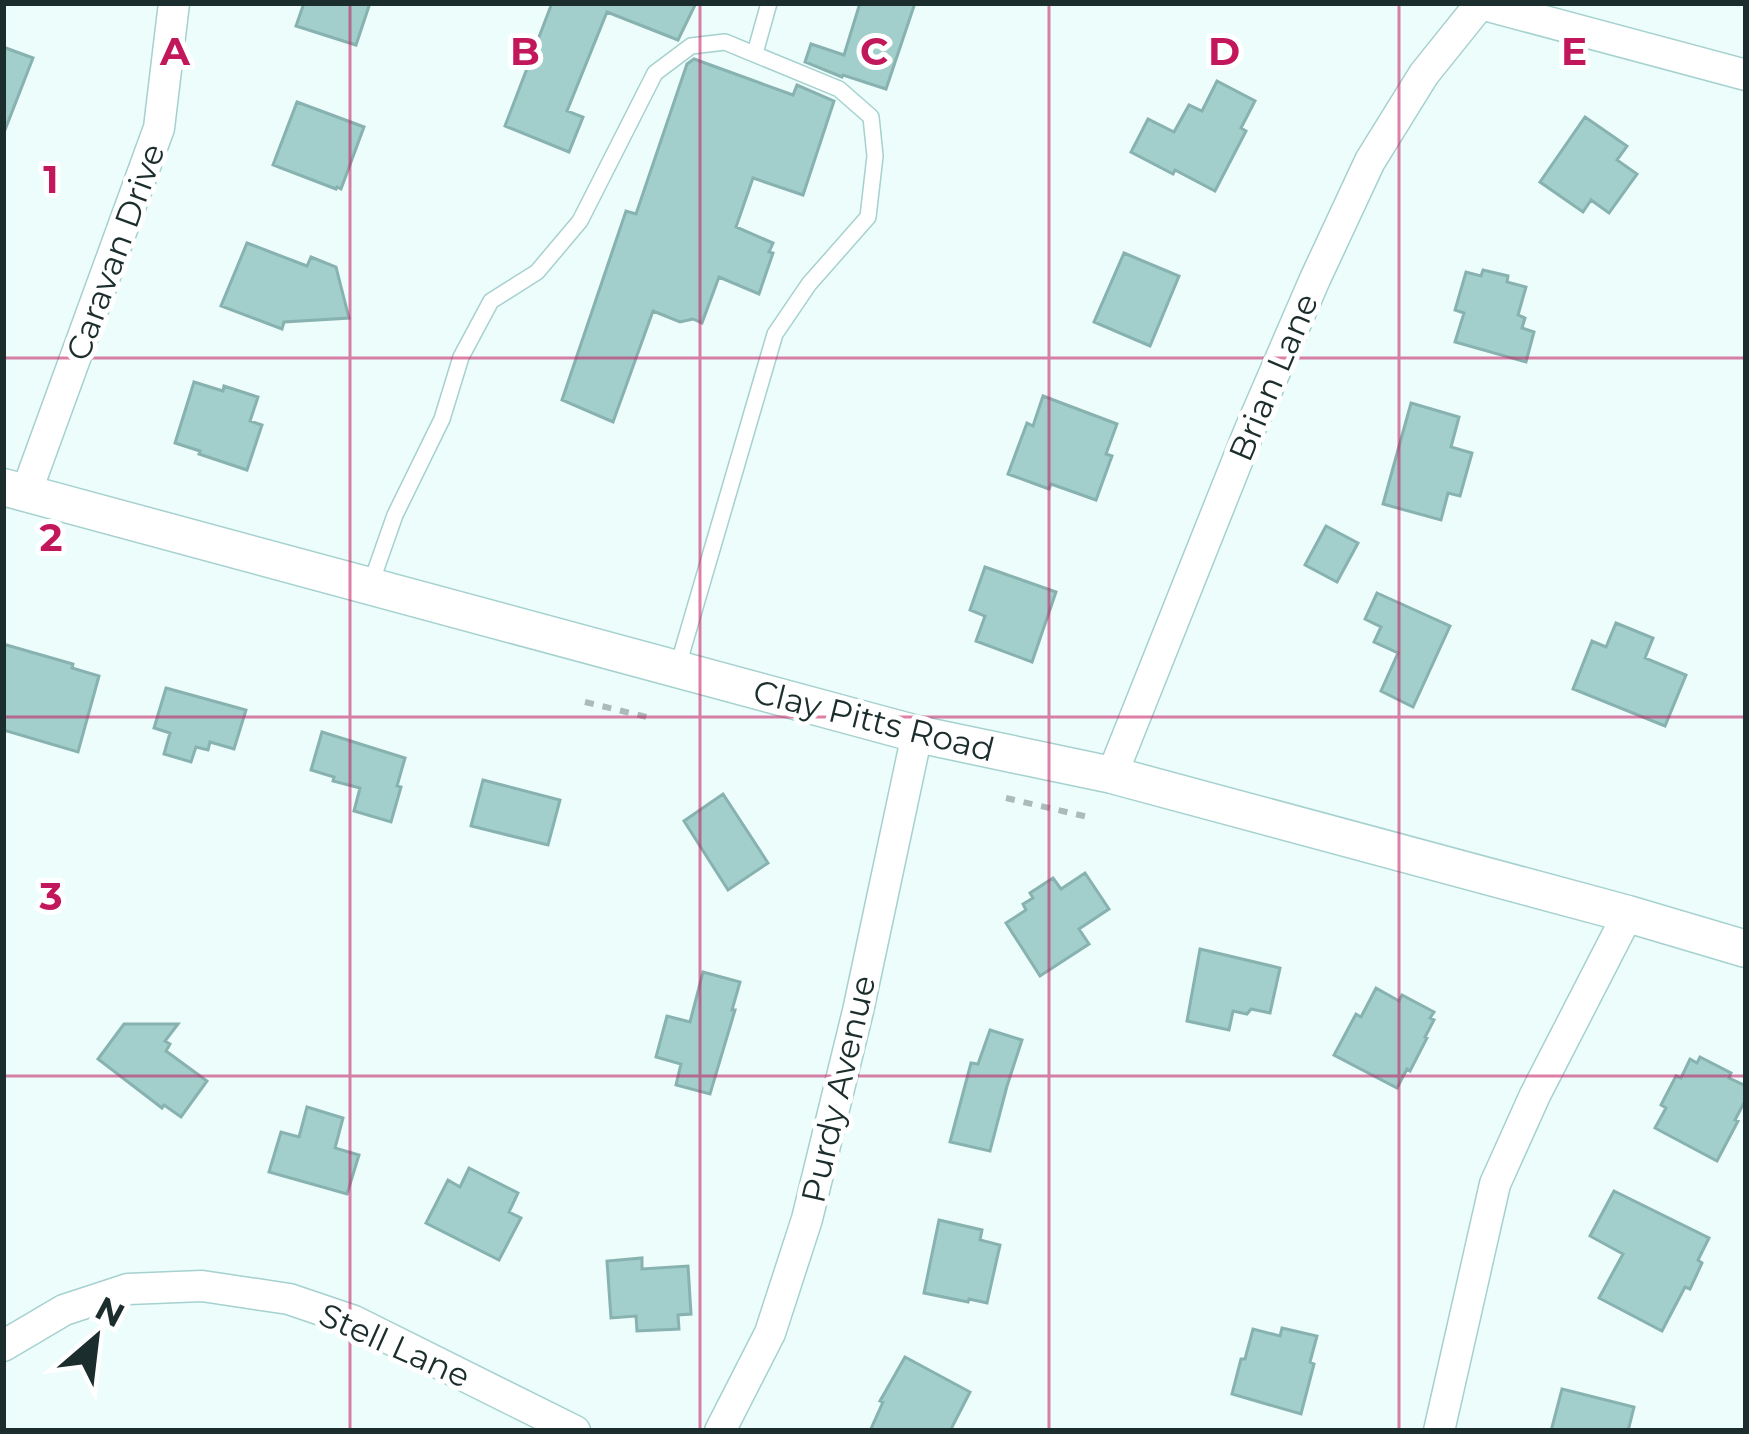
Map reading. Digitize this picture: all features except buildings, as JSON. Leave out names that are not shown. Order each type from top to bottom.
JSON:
[{"type":"street","name":"Caravan Drive","points":[[15,490],[159,128],[174,3]]},
{"type":"street","points":[[1480,3],[1746,75]]},
{"type":"street","name":"Brian Lane","points":[[1112,775],[1248,434],[1361,181],[1424,74],[1480,3]]},
{"type":"street","name":"Clay Pitts Road","points":[[15,490],[917,734],[1112,775],[1746,949]]},
{"type":"street","name":"Purdy Avenue","points":[[720,1431],[770,1333],[808,1219],[917,734]]},
{"type":"street","points":[[1438,1431],[1496,1184],[1535,1095],[1628,914]]},
{"type":"street","name":"Stell Lane","points":[[3,1346],[64,1310],[128,1288],[202,1286],[289,1299],[354,1322],[575,1431]]},
{"type":"lane","points":[[755,53],[769,3]]},
{"type":"lane","points":[[370,586],[395,514],[442,418],[461,357],[491,301],[537,272],[580,221],[655,73],[691,46],[725,42],[839,89],[871,117],[874,156],[868,217],[809,284],[775,334],[677,669]]},
{"type":"path","points":[[585,702],[647,717]]},
{"type":"path","points":[[1006,797],[1088,817]]}]
